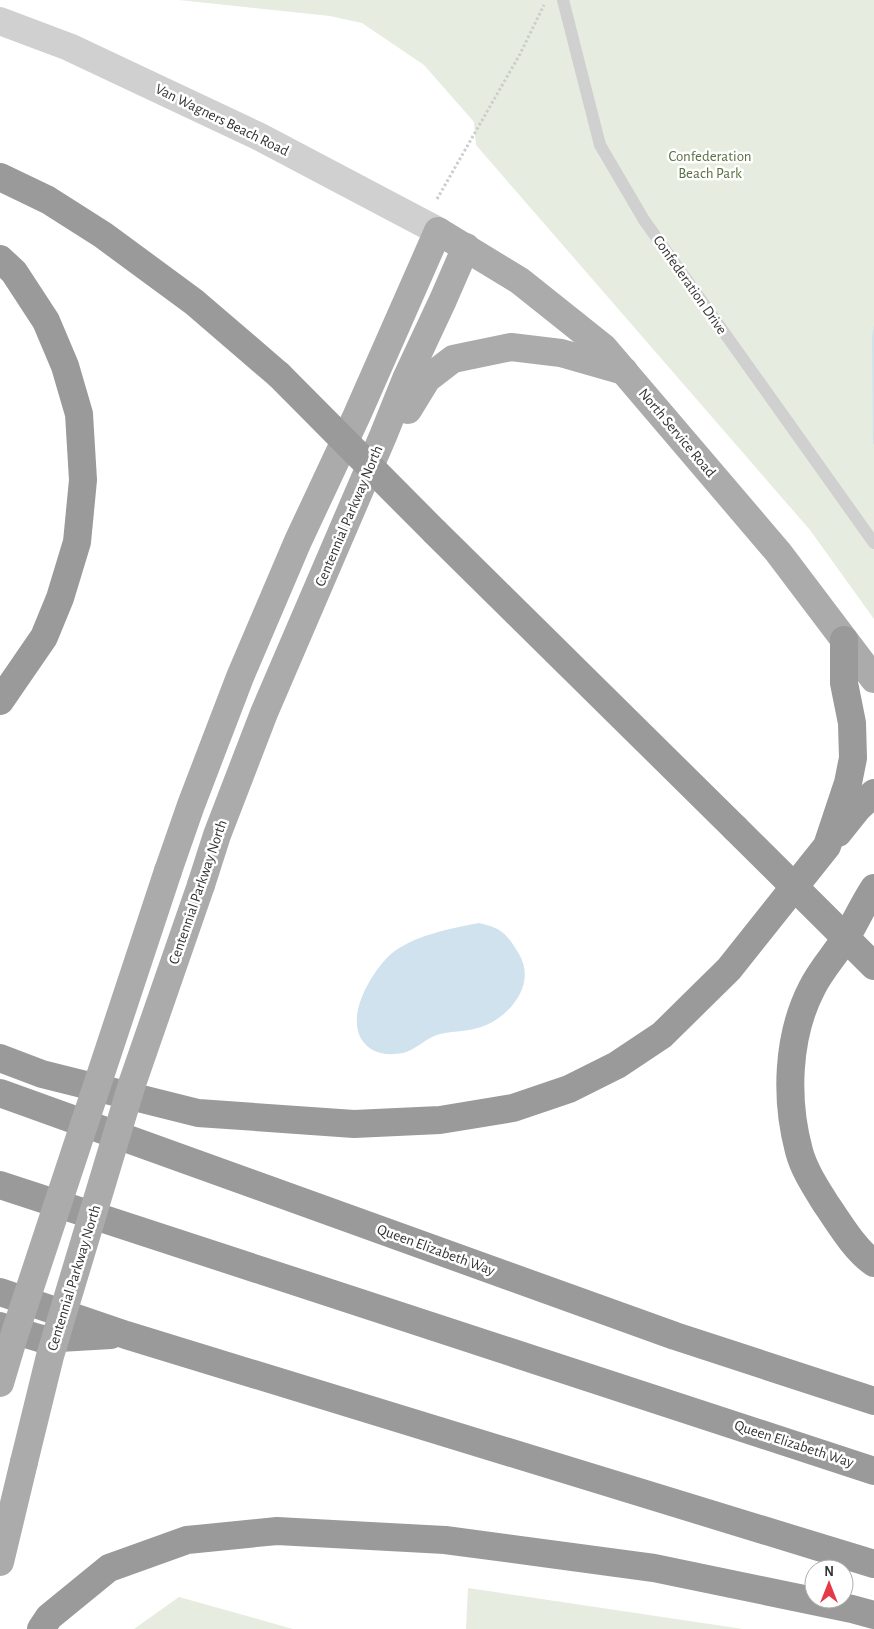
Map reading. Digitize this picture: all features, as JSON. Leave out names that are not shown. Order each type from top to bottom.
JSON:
[{"type":"highway","points":[[0,177],[48,200],[103,235],[194,302],[279,375],[874,966]]},
{"type":"highway","points":[[0,259],[14,272],[46,322],[65,366],[79,414],[83,480],[77,542],[60,598],[44,637],[0,701]]},
{"type":"highway","points":[[827,846],[848,783],[853,758],[852,723],[844,683],[844,640]]},
{"type":"highway","points":[[0,1058],[42,1074],[198,1113],[354,1124],[440,1120],[513,1108],[577,1085],[617,1066],[662,1035],[729,969],[858,808],[874,794]]},
{"type":"highway","points":[[874,888],[848,935],[812,987],[798,1021],[791,1066],[792,1107],[799,1151],[814,1186],[843,1228],[866,1257],[874,1263]]},
{"type":"highway","points":[[848,935],[874,913]]},
{"type":"highway","name":"Queen Elizabeth Way","points":[[0,1093],[675,1336],[874,1401]]},
{"type":"highway","name":"Queen Elizabeth Way","points":[[0,1185],[874,1471]]},
{"type":"highway","points":[[0,1292],[126,1334],[874,1564]]},
{"type":"highway","points":[[0,1326],[42,1339],[126,1334]]},
{"type":"highway","points":[[41,1629],[49,1617],[109,1568],[187,1540],[277,1531],[445,1540],[654,1568],[874,1615]]},
{"type":"main road","name":"North Service Road","points":[[438,231],[527,287],[604,348],[778,552],[874,679]]},
{"type":"main road","points":[[0,1383],[191,805],[298,541],[357,415],[438,231]]},
{"type":"main road","name":"Centennial Parkway North","points":[[0,1562],[50,1356],[129,1094],[217,834],[264,713],[406,379],[466,247]]},
{"type":"main road","points":[[383,436],[402,419],[427,379],[453,359],[511,347],[561,353],[624,370]]},
{"type":"street","name":"Van Wagners Beach Road","points":[[0,21],[69,46],[258,136],[438,231]]},
{"type":"lane","name":"Confederation Drive","points":[[563,0],[600,145],[644,220],[874,543]]},
{"type":"path","points":[[437,199],[520,54],[546,0]]},
{"type":"green space","name":"Confederation Beach Park","points":[[179,0],[874,0],[874,619],[810,530],[476,145],[474,122],[424,65],[362,23],[330,16]]},
{"type":"green space","points":[[468,1588],[743,1629],[466,1629]]},
{"type":"green space","points":[[179,1597],[293,1629],[134,1629]]},
{"type":"water","points":[[874,324],[874,445],[872,337]]},
{"type":"water","points":[[479,923],[494,927],[503,933],[519,954],[524,965],[525,977],[523,988],[511,1007],[502,1016],[481,1027],[440,1034],[403,1053],[387,1054],[371,1049],[362,1039],[357,1028],[357,1014],[367,987],[383,963],[391,954],[410,942],[445,930]]}]
